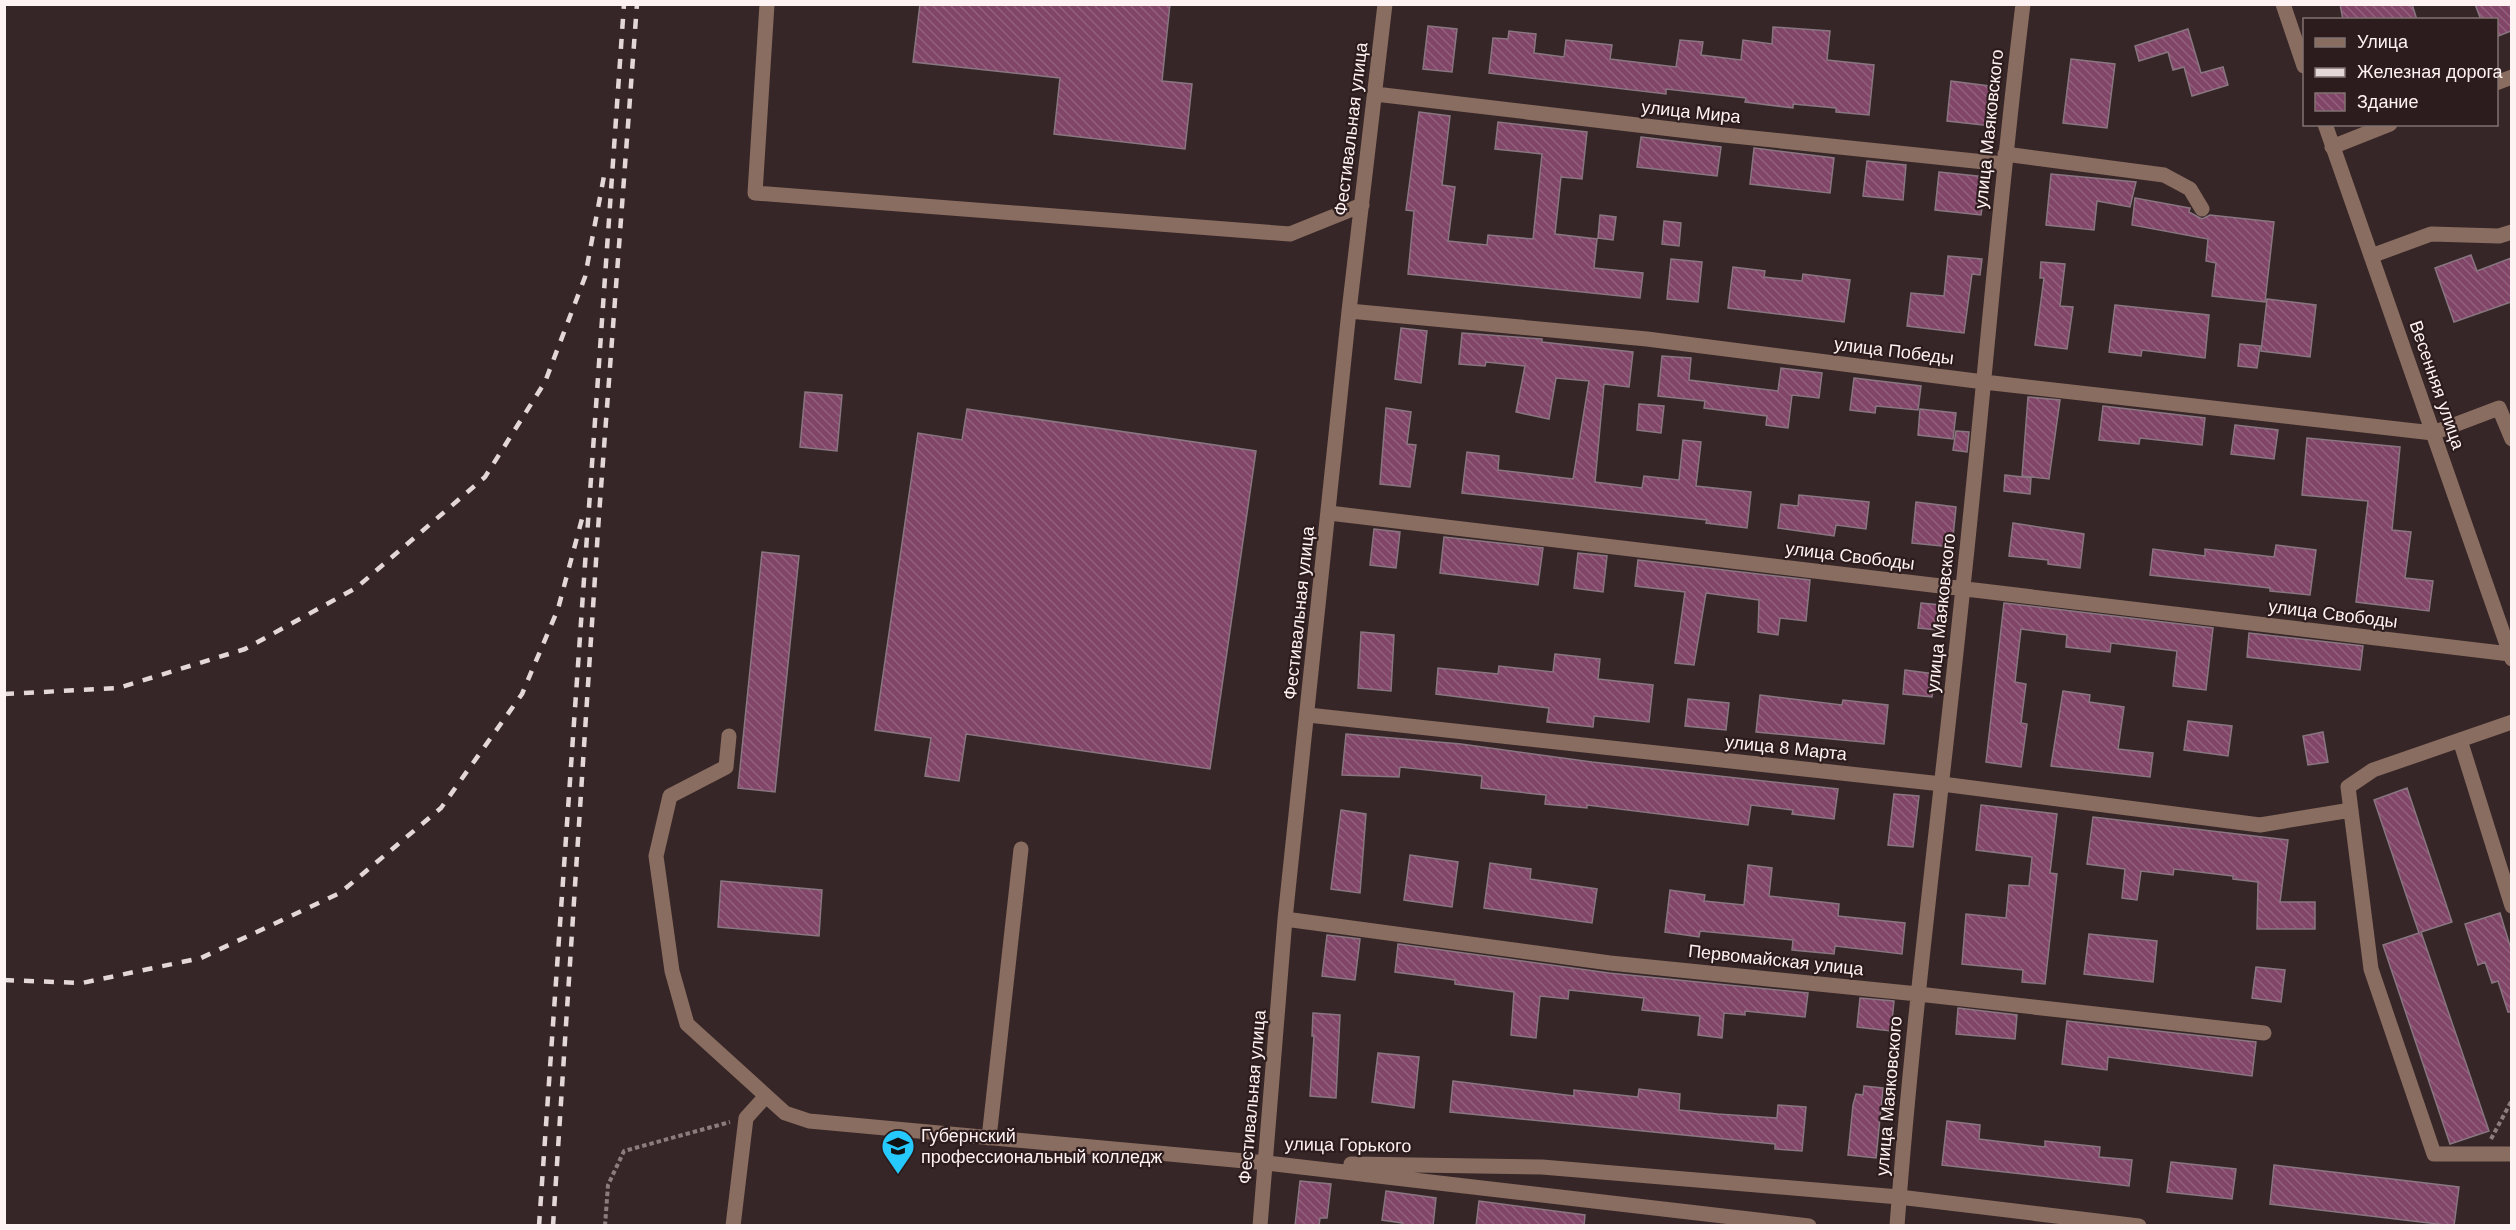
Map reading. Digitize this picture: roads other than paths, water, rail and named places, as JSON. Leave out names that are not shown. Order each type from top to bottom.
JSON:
[{"type":"street","points":[[767,4],[755,194],[1290,234],[1362,205]]},
{"type":"street","name":"Фестивальная улица","points":[[1260,1226],[1267,1163],[1285,919],[1349,311],[1385,4]]},
{"type":"street","name":"улица Маяковского","points":[[1897,1226],[1918,994],[1984,382],[2004,159],[2023,4]]},
{"type":"street","points":[[2283,4],[2303,63]]},
{"type":"street","name":"улица Мира","points":[[1375,94],[1714,135],[2164,175],[2190,189],[2202,208]]},
{"type":"street","name":"Весенняя улица","points":[[2326,126],[2433,434],[2506,624],[2511,657]]},
{"type":"street","points":[[2332,147],[2385,126]]},
{"type":"street","points":[[2371,256],[2430,234],[2499,236],[2511,232]]},
{"type":"street","name":"улица Победы","points":[[1349,311],[1647,339],[1984,382],[2433,434]]},
{"type":"street","points":[[2433,434],[2499,408],[2511,440]]},
{"type":"street","name":"улица Свободы","points":[[1329,513],[2511,657]]},
{"type":"street","name":"улица 8 Марта","points":[[1308,715],[1942,784],[2260,825],[2351,810]]},
{"type":"street","points":[[2511,722],[2373,770],[2348,787],[2371,969],[2434,1154],[2511,1154]]},
{"type":"street","points":[[729,736],[726,767],[670,796],[656,856],[672,971],[687,1024],[785,1113],[809,1121],[1267,1163]]},
{"type":"street","points":[[2460,740],[2511,906]]},
{"type":"street","points":[[989,1138],[1021,849]]},
{"type":"street","name":"Первомайская улица","points":[[1285,919],[1610,963],[1918,994],[2264,1033]]},
{"type":"street","points":[[733,1226],[746,1118],[765,1097]]},
{"type":"street","name":"улица Горького","points":[[1267,1163],[1542,1167],[1899,1197],[2139,1226]]},
{"type":"street","name":"улица Горького","points":[[1267,1163],[1809,1226]]},
{"type":"railway","points":[[539,1226],[624,4]]},
{"type":"railway","points":[[553,1226],[599,515],[637,4]]},
{"type":"railway","points":[[4,694],[118,688],[245,649],[356,588],[485,477],[545,382],[585,277],[604,176]]},
{"type":"railway","points":[[4,980],[82,983],[201,958],[340,893],[441,808],[522,694],[558,609],[583,515]]},
{"type":"place","name":"Губернский профессиональный колледж","points":[[898,1175]]}]
